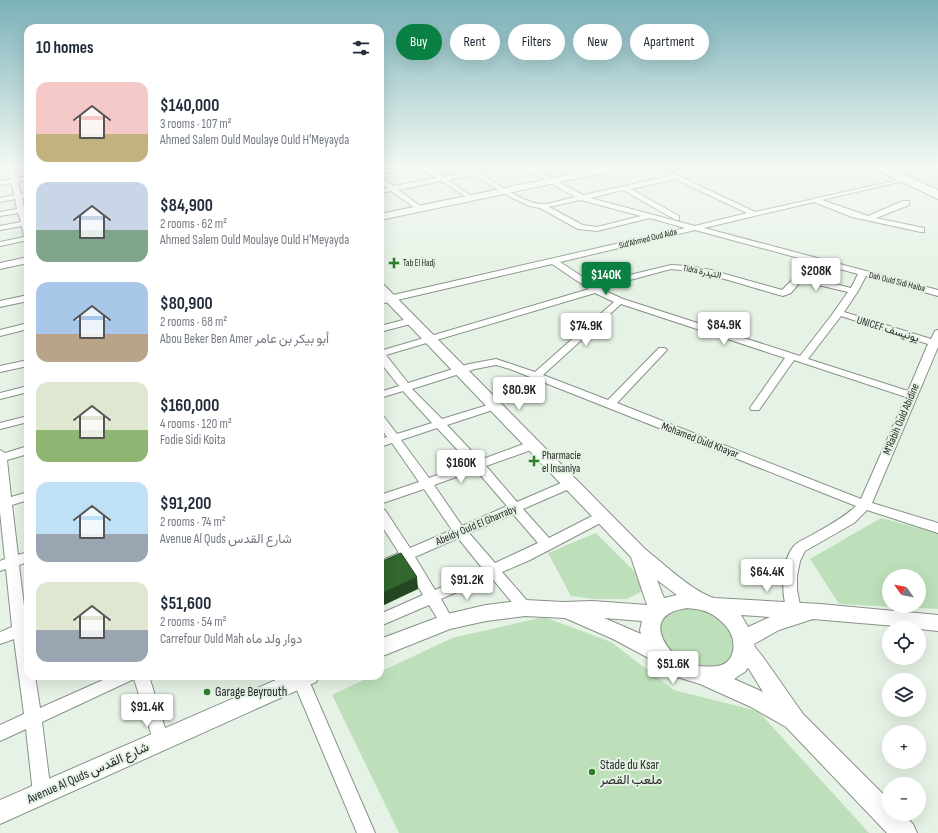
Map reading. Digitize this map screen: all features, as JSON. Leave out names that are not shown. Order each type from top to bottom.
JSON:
[{"type":"street","points":[[412,204],[419,209]]},
{"type":"street","points":[[384,215],[443,204]]},
{"type":"street","points":[[530,204],[542,206],[581,228],[597,229],[652,216]]},
{"type":"street","points":[[542,206],[553,204]]},
{"type":"street","points":[[606,204],[692,226]]},
{"type":"street","points":[[652,204],[692,226]]},
{"type":"street","points":[[733,204],[754,214]]},
{"type":"street","name":"Sid'Ahmed Oud Aida","points":[[385,300],[555,262],[692,226],[798,204]]},
{"type":"street","points":[[825,204],[854,215],[921,230]]},
{"type":"street","points":[[869,218],[904,204]]},
{"type":"street","points":[[0,214],[24,210]]},
{"type":"street","points":[[0,228],[24,223]]},
{"type":"street","name":"Dah Ould Sidi Haiba","points":[[692,226],[938,292]]},
{"type":"street","points":[[0,244],[24,239]]},
{"type":"street","points":[[0,266],[24,261]]},
{"type":"street","points":[[555,262],[596,290],[620,301],[911,395]]},
{"type":"street","name":"Tidra التيدرة","points":[[384,354],[596,290],[616,281],[671,267],[689,268],[711,273],[783,293],[788,291],[799,278],[854,291]]},
{"type":"street","points":[[802,360],[839,314],[854,291],[863,273]]},
{"type":"street","points":[[0,304],[24,299]]},
{"type":"street","points":[[385,300],[411,321],[572,483],[639,554],[660,572],[706,603],[724,612],[733,620],[740,629],[745,645],[756,663],[795,721],[904,833]]},
{"type":"street","points":[[536,376],[620,301]]},
{"type":"street","name":"UNICEF يونيسف","points":[[839,314],[936,340]]},
{"type":"street","points":[[384,328],[411,321]]},
{"type":"street","points":[[0,332],[24,327]]},
{"type":"street","name":"M'Rabih Ould Abidine","points":[[865,505],[911,395],[936,340]]},
{"type":"street","points":[[609,405],[662,350]]},
{"type":"street","points":[[755,408],[791,357]]},
{"type":"street","points":[[384,360],[406,388],[478,465],[547,545]]},
{"type":"street","name":"Mohamed Ould Khayar","points":[[384,394],[473,366],[496,362],[514,367],[865,505],[938,528]]},
{"type":"street","points":[[0,369],[24,364]]},
{"type":"street","points":[[0,396],[24,390]]},
{"type":"street","points":[[384,442],[439,423],[495,406]]},
{"type":"street","points":[[0,426],[24,420]]},
{"type":"street","points":[[384,424],[396,438],[460,532],[525,608]]},
{"type":"street","points":[[384,499],[533,445]]},
{"type":"street","points":[[0,458],[24,451]]},
{"type":"street","points":[[0,454],[6,564],[24,629],[0,638]]},
{"type":"street","name":"Abeidy Ould El Gharraby","points":[[384,565],[572,483]]},
{"type":"street","points":[[3,503],[24,497]]},
{"type":"street","points":[[794,610],[790,590],[790,576],[793,561],[800,548],[849,520],[865,505]]},
{"type":"street","points":[[384,618],[547,545],[603,516]]},
{"type":"street","points":[[384,519],[447,622]]},
{"type":"street","points":[[639,554],[656,612]]},
{"type":"street","points":[[6,564],[24,558]]},
{"type":"street","points":[[795,721],[759,700],[705,677],[692,675],[668,663],[653,645],[650,635],[650,625],[656,612],[666,605],[676,601],[938,623]]},
{"type":"street","points":[[384,646],[447,622],[486,613],[525,608],[656,612]]},
{"type":"street","points":[[563,610],[620,633],[659,654]]},
{"type":"street","points":[[705,677],[720,675],[732,670],[741,661],[745,645],[773,624],[820,612]]},
{"type":"street","points":[[29,680],[32,719],[40,761],[42,794]]},
{"type":"street","points":[[0,733],[119,680]]},
{"type":"street","points":[[142,680],[161,741]]},
{"type":"street","name":"Avenue Al Quds شارع القدس","points":[[0,812],[296,680]]},
{"type":"street","points":[[304,680],[366,833]]},
{"type":"green space","points":[[881,518],[938,533],[938,609],[926,608],[926,569],[882,569],[882,606],[839,604],[810,559]]},
{"type":"green space","points":[[596,533],[638,575],[641,592],[627,599],[595,599],[571,596],[548,553]]},
{"type":"green space","points":[[682,608],[706,611],[721,620],[727,627],[732,634],[734,649],[731,657],[724,664],[709,669],[691,666],[674,658],[662,646],[660,623],[662,619],[672,611]]},
{"type":"green space","name":"Stade du Ksar ملعب القصر","points":[[544,617],[611,642],[674,690],[758,711],[869,833],[399,833],[332,695],[364,680],[384,680],[384,670],[452,638]]},
{"type":"building","points":[[401,553],[417,577],[384,592],[384,560]]},
{"type":"place","name":"Tab El Hadj","points":[[394,263]]},
{"type":"place","name":"Pharmacie el Insaniya","points":[[534,461]]},
{"type":"place","name":"Garage Beyrouth","points":[[207,692]]},
{"type":"place","name":"Stade du Ksar ملعب القصر","points":[[592,772]]}]
